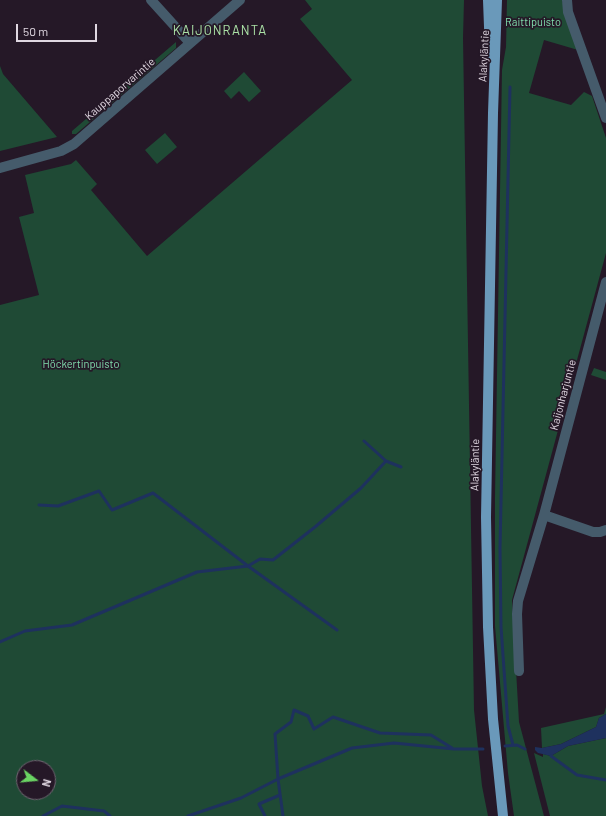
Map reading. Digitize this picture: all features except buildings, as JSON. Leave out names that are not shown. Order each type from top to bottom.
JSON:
[{"type":"main road","name":"Alakyläntie","points":[[488,0],[493,113]]},
{"type":"main road","name":"Alakyläntie","points":[[498,0],[493,113],[486,517],[489,650],[494,724],[503,816]]},
{"type":"street","points":[[151,0],[190,43]]},
{"type":"street","name":"Kauppaporvarintie","points":[[0,168],[61,151],[74,144],[240,0]]},
{"type":"street","points":[[566,0],[568,12],[606,118]]},
{"type":"street","name":"Kaijonharjuntie","points":[[519,671],[518,601],[544,515],[606,282]]},
{"type":"street","points":[[544,515],[593,532],[606,530]]},
{"type":"green space","name":"Höckertinpuisto","points":[[305,0],[464,0],[463,38],[474,710],[482,786],[488,816],[0,816],[0,305],[39,295],[19,217],[34,213],[25,175],[71,164],[76,160],[97,184],[91,190],[147,256],[352,80],[300,19],[312,9]]},
{"type":"green space","name":"Raittipuisto","points":[[507,0],[562,0],[578,50],[544,40],[529,93],[571,105],[584,92],[592,96],[606,138],[606,253],[512,600],[519,722],[544,816],[514,816],[508,773],[495,626],[495,497],[502,70],[506,47]]},
{"type":"green space","points":[[176,42],[176,48],[76,134],[72,134],[72,131]]},
{"type":"green space","points":[[0,66],[3,74],[57,137],[0,151]]},
{"type":"green space","points":[[244,72],[261,91],[249,102],[239,91],[231,99],[224,91]]},
{"type":"green space","points":[[165,133],[177,147],[157,164],[145,150]]},
{"type":"green space","points":[[594,368],[606,372],[606,380],[591,375]]},
{"type":"green space","points":[[606,707],[606,714],[599,718],[596,727],[561,744],[542,748],[541,728],[604,714]]},
{"type":"green space","points":[[606,738],[606,816],[550,816],[534,753],[543,757],[543,754],[551,756],[568,746]]},
{"type":"water","points":[[606,714],[606,738],[568,746],[551,756],[538,753],[535,750],[535,747],[542,748],[561,744],[596,727],[599,718]]},
{"type":"waterway","points":[[510,87],[500,548],[501,627],[508,726],[513,745]]},
{"type":"waterway","points":[[364,441],[386,461],[401,467]]},
{"type":"waterway","points":[[0,642],[25,631],[72,625],[197,572],[248,566],[260,559],[273,560],[361,488],[386,461]]},
{"type":"waterway","points":[[39,505],[58,506],[99,491],[112,510],[153,493],[248,566],[337,630]]},
{"type":"waterway","points":[[283,816],[278,779],[275,734],[291,722],[294,710],[308,716],[314,729],[333,717],[380,733],[431,735],[452,748]]},
{"type":"waterway","points":[[188,816],[241,798],[278,779],[352,748],[394,743],[454,749],[483,749]]},
{"type":"waterway","points":[[505,746],[517,745],[525,749]]},
{"type":"waterway","points":[[551,756],[577,775],[606,780]]},
{"type":"waterway","points":[[265,816],[259,804],[280,795]]},
{"type":"waterway","points":[[43,816],[62,806],[104,811],[110,816]]},
{"type":"district","name":"KAIJONRANTA","points":[[220,31]]}]
